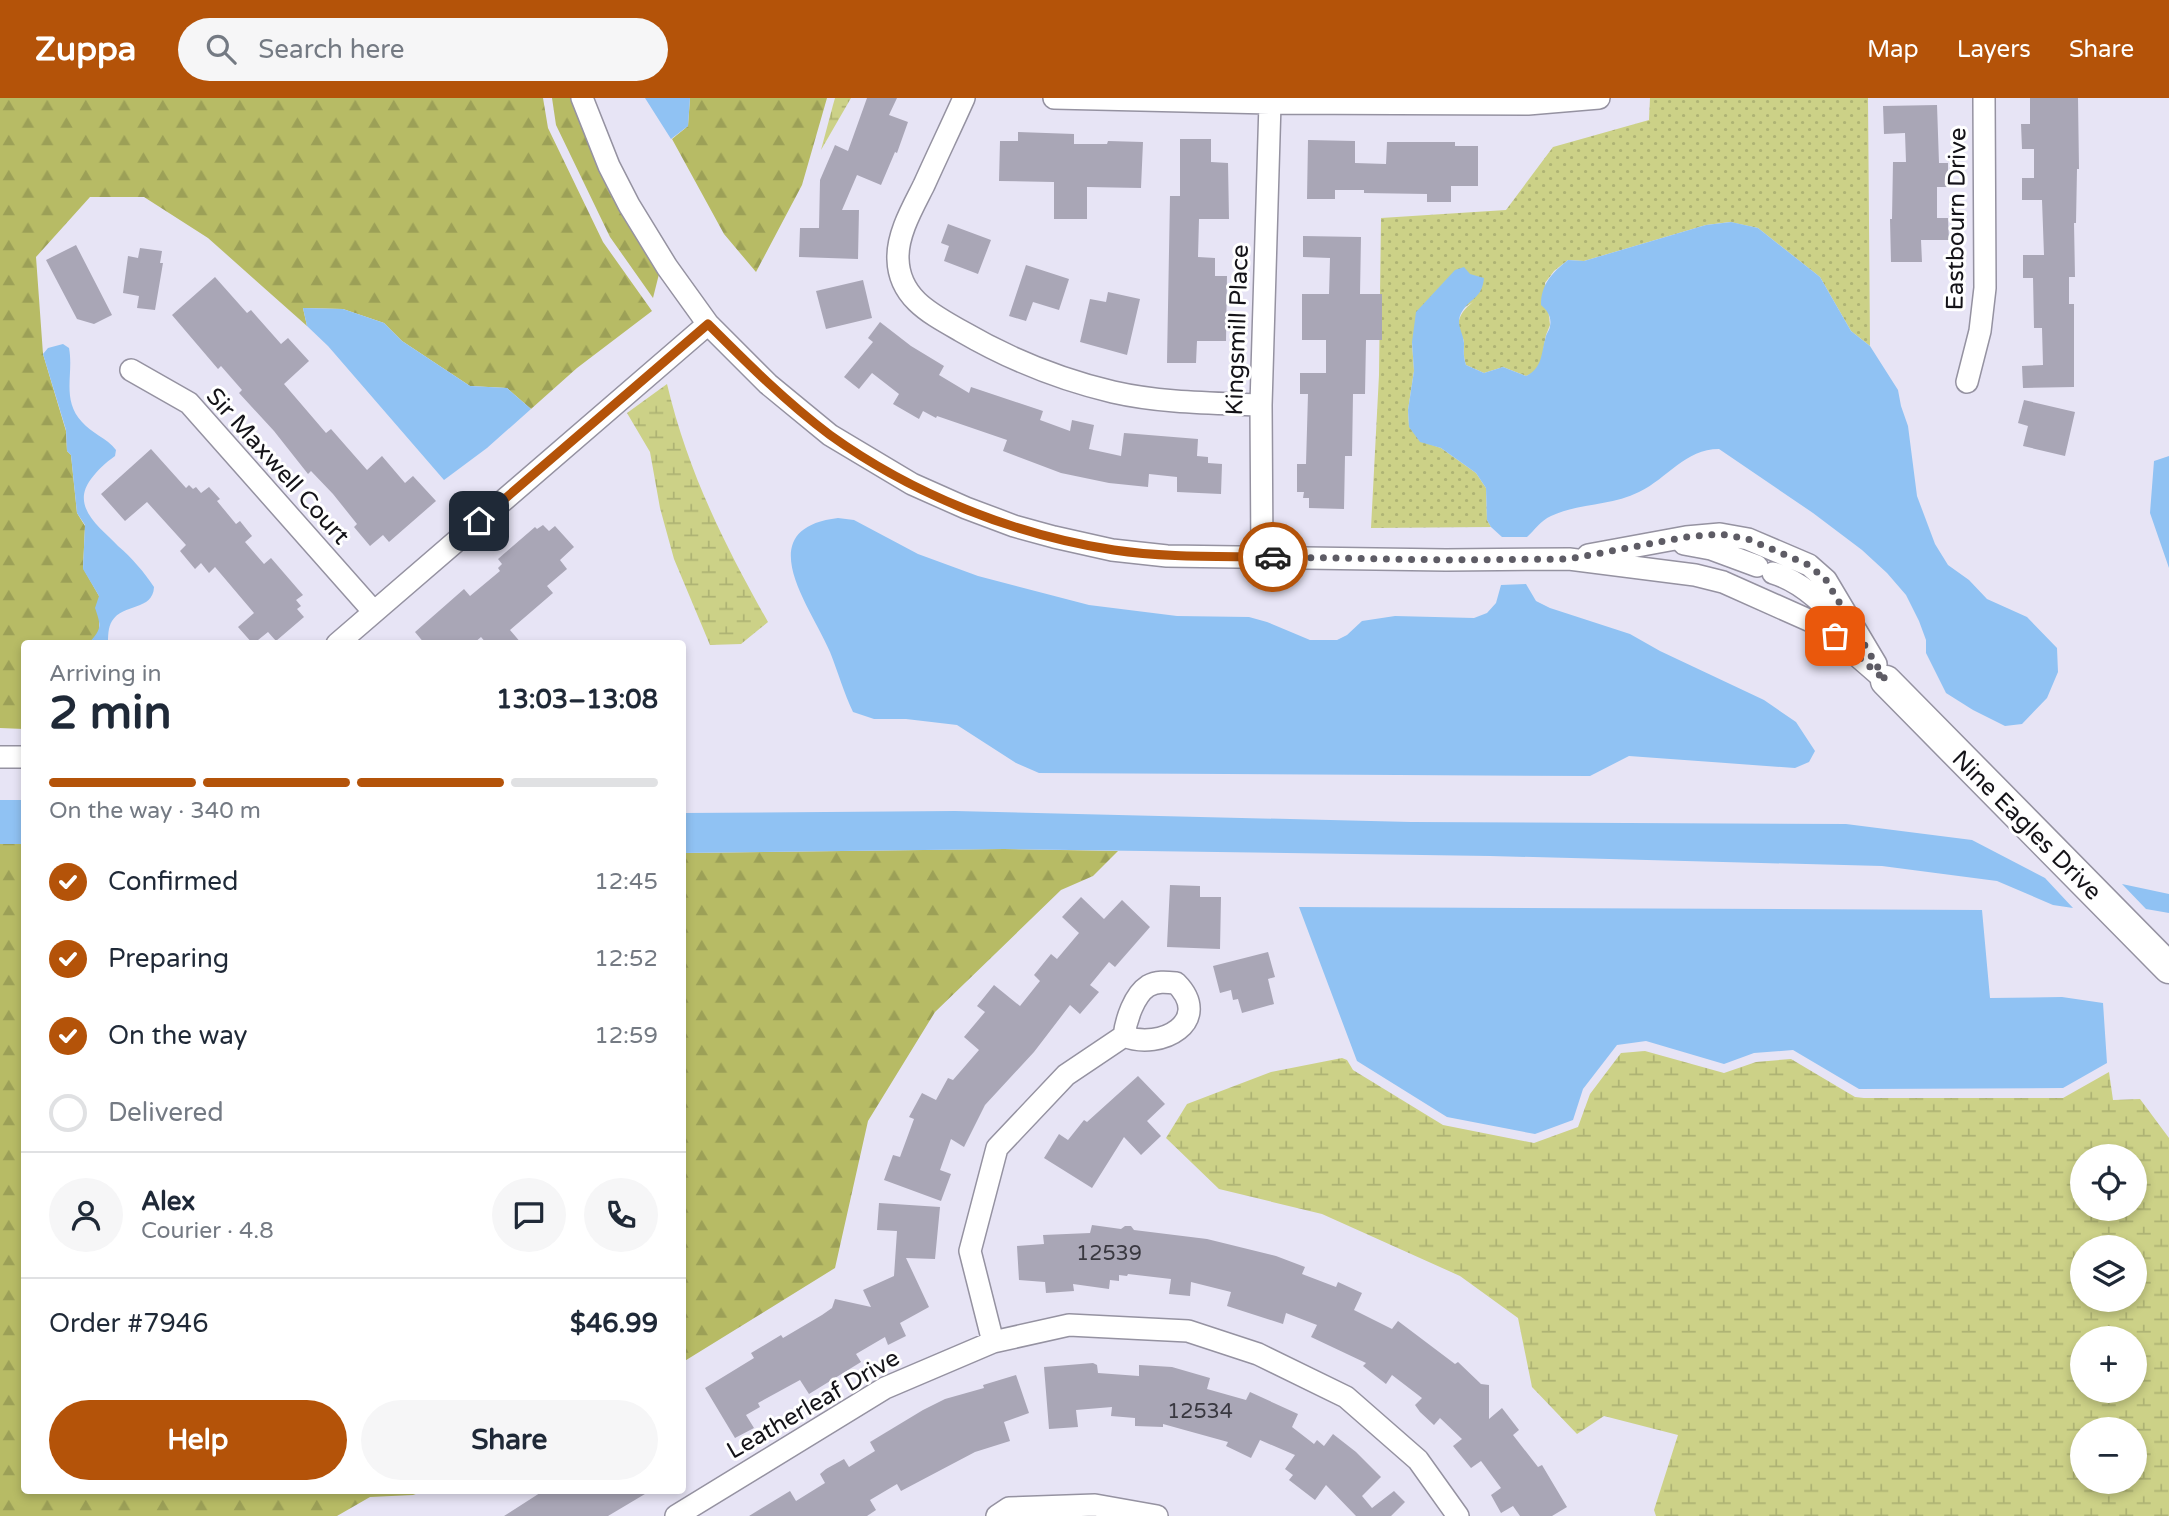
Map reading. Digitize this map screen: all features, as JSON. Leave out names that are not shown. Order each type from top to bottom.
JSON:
[{"type":"street","name":"Nine Eagles Drive","points":[[582,98],[629,205],[667,267],[708,324],[768,384],[831,435],[912,484],[1014,526],[1112,550],[1167,556],[1569,559],[1669,570],[1723,582],[1824,627],[1886,681],[2169,968]]},
{"type":"street","points":[[964,98],[905,226],[897,256],[900,274],[914,300],[926,311],[1003,355],[1049,374],[1114,392],[1180,401],[1261,405]]},
{"type":"street","points":[[1054,98],[1270,103],[1599,98]]},
{"type":"street","name":"Eastbourn Drive","points":[[1967,382],[1980,331],[1985,289],[1984,98]]},
{"type":"street","name":"Kingsmill Place","points":[[1262,557],[1261,405],[1270,103]]},
{"type":"street","points":[[342,640],[708,324]]},
{"type":"street","name":"Sir Maxwell Court","points":[[131,370],[188,403],[374,612]]},
{"type":"street","name":"Nine Eagles Drive","points":[[1569,559],[1664,541],[1720,534],[1748,539],[1809,565],[1826,580],[1886,681]]},
{"type":"street","name":"Nine Eagles Drive","points":[[1664,541],[1711,549],[1787,577],[1807,590],[1835,616],[1886,681]]},
{"type":"street","points":[[0,757],[21,757]]},
{"type":"street","points":[[993,1342],[970,1251],[997,1148],[1066,1075],[1124,1036]]},
{"type":"street","name":"Leatherleaf Drive","points":[[676,1516],[885,1388],[993,1342],[1069,1325],[1188,1331],[1258,1354],[1346,1397],[1418,1460],[1458,1516]]},
{"type":"street","points":[[997,1516],[1009,1508],[1095,1505],[1157,1516]]},
{"type":"green space","points":[[0,98],[543,98],[548,128],[603,242],[652,311],[577,368],[531,409],[507,388],[470,386],[402,341],[384,323],[343,309],[303,308],[307,326],[208,238],[144,197],[90,197],[36,257],[43,354],[66,431],[67,451],[71,455],[77,513],[85,526],[83,568],[99,596],[99,634],[92,640],[21,640],[21,729],[0,728]]},
{"type":"green space","points":[[552,98],[572,98],[583,130],[659,274],[653,298],[610,237],[556,125]]},
{"type":"green space","points":[[690,98],[827,98],[802,185],[756,272],[724,234],[672,139],[688,126]]},
{"type":"green space","points":[[835,98],[851,98],[821,150],[833,105]]},
{"type":"green space","points":[[1650,98],[1868,98],[1870,346],[1851,331],[1820,277],[1758,228],[1730,222],[1706,225],[1584,261],[1568,260],[1554,271],[1545,283],[1550,325],[1541,362],[1535,372],[1526,376],[1503,367],[1484,373],[1466,365],[1459,322],[1464,311],[1473,302],[1412,342],[1414,371],[1408,410],[1409,426],[1420,441],[1441,448],[1476,473],[1486,488],[1487,520],[1491,527],[1371,528],[1379,375],[1381,218],[1506,210],[1553,147],[1649,120]]},
{"type":"green space","points":[[667,384],[685,447],[709,507],[768,622],[741,644],[710,645],[674,559],[660,508],[650,452],[627,413]]},
{"type":"green space","points":[[0,844],[21,844],[21,1494],[416,1494],[370,1497],[337,1516],[0,1516]]},
{"type":"green space","points":[[1004,849],[1118,851],[1093,876],[1061,890],[935,1012],[868,1121],[835,1268],[686,1360],[686,853]]},
{"type":"green space","points":[[1645,1051],[1724,1073],[1756,1062],[1791,1059],[1855,1097],[1864,1098],[2063,1098],[2109,1072],[2113,1100],[2140,1099],[2169,1138],[2169,1516],[1656,1516],[1654,1510],[1678,1435],[1604,1416],[1577,1434],[1532,1387],[1518,1318],[1460,1276],[1322,1214],[1219,1189],[1166,1138],[1187,1104],[1271,1072],[1342,1058],[1347,1060],[1353,1070],[1443,1125],[1534,1143],[1578,1127],[1590,1094],[1621,1053]]},
{"type":"water","points":[[645,98],[690,98],[688,126],[671,139]]},
{"type":"water","points":[[1731,222],[1758,228],[1820,277],[1851,331],[1870,346],[1898,390],[1908,426],[1917,496],[1935,544],[1948,565],[1969,580],[1987,599],[2027,617],[2057,648],[2058,672],[2047,698],[2022,724],[2005,726],[1946,693],[1926,653],[1926,640],[1919,621],[1906,595],[1887,573],[1862,550],[1813,513],[1719,449],[1707,450],[1686,459],[1649,486],[1628,497],[1551,516],[1527,537],[1502,537],[1487,520],[1486,488],[1476,473],[1441,448],[1420,442],[1409,427],[1408,410],[1414,371],[1412,342],[1416,312],[1455,270],[1464,267],[1470,274],[1484,278],[1479,293],[1463,310],[1459,319],[1466,365],[1484,373],[1503,367],[1526,376],[1536,369],[1550,327],[1550,317],[1541,305],[1545,285],[1552,274],[1568,260],[1584,261],[1706,225]]},
{"type":"water","points":[[303,308],[343,309],[384,323],[402,341],[470,386],[507,388],[531,409],[487,448],[444,480],[328,346],[307,326]]},
{"type":"water","points":[[63,344],[69,348],[70,395],[76,413],[86,426],[116,450],[115,456],[96,473],[85,489],[86,507],[96,524],[133,560],[154,587],[149,600],[117,615],[109,629],[108,640],[92,640],[99,628],[95,608],[99,596],[83,569],[85,525],[77,513],[66,430],[43,354],[48,348]]},
{"type":"water","points":[[2169,456],[2169,568],[2150,513],[2154,461]]},
{"type":"water","points":[[838,518],[854,520],[918,554],[978,576],[1089,605],[1177,616],[1249,617],[1310,640],[1337,640],[1362,621],[1395,616],[1474,618],[1487,613],[1496,603],[1501,585],[1526,584],[1536,601],[1550,608],[1630,634],[1764,700],[1796,722],[1815,751],[1809,762],[1795,768],[1629,756],[1590,776],[1039,773],[1016,763],[957,725],[906,719],[874,719],[853,712],[830,652],[800,593],[793,572],[791,553],[796,537],[811,525]]},
{"type":"water","points":[[0,800],[21,800],[21,844],[0,844]]},
{"type":"water","points":[[955,811],[1411,822],[1846,824],[1972,840],[2045,878],[2073,908],[2053,905],[1997,881],[1882,866],[1490,856],[1004,849],[686,853],[686,813]]},
{"type":"water","points":[[2122,884],[2169,894],[2169,913],[2146,909]]},
{"type":"water","points":[[1299,907],[1982,910],[1990,998],[2062,997],[2103,1003],[2107,1063],[2063,1088],[1859,1089],[1793,1050],[1754,1053],[1724,1064],[1646,1041],[1617,1045],[1583,1089],[1573,1120],[1535,1134],[1447,1117],[1357,1061]]},
{"type":"building","points":[[867,98],[897,98],[889,115],[908,122],[897,153],[895,152],[881,185],[857,175],[842,210],[859,210],[858,259],[799,257],[800,228],[819,228],[820,180],[835,145],[848,151]]},
{"type":"building","points":[[2030,98],[2078,98],[2079,169],[2074,223],[2075,277],[2069,277],[2069,304],[2074,304],[2074,387],[2023,388],[2022,366],[2043,365],[2042,328],[2034,328],[2033,278],[2023,278],[2023,255],[2044,255],[2042,200],[2022,200],[2022,178],[2034,178],[2034,149],[2022,149],[2021,124],[2030,124]]},
{"type":"building","points":[[1937,105],[1939,163],[1948,163],[1948,187],[1937,187],[1937,218],[1948,218],[1949,240],[1921,240],[1922,262],[1891,262],[1893,162],[1906,162],[1905,133],[1884,134],[1883,106]]},
{"type":"building","points":[[1018,132],[1074,134],[1074,144],[1143,142],[1141,188],[1087,187],[1087,219],[1054,219],[1054,182],[999,181],[1000,141],[1018,141]]},
{"type":"building","points":[[1180,139],[1211,139],[1211,162],[1228,163],[1229,219],[1199,219],[1198,257],[1215,258],[1215,276],[1227,276],[1226,341],[1197,341],[1196,363],[1167,363],[1170,196],[1180,196]]},
{"type":"building","points":[[1308,140],[1355,141],[1355,163],[1386,164],[1387,142],[1455,142],[1455,146],[1478,146],[1478,186],[1451,186],[1451,202],[1427,202],[1427,194],[1364,193],[1364,190],[1335,190],[1335,199],[1307,199]]},
{"type":"building","points":[[948,224],[991,240],[978,274],[944,261],[949,246],[941,243]]},
{"type":"building","points":[[1303,236],[1361,237],[1360,294],[1382,294],[1382,340],[1366,340],[1365,394],[1353,394],[1352,456],[1345,456],[1344,509],[1309,508],[1309,498],[1303,498],[1304,492],[1297,492],[1297,464],[1306,464],[1308,394],[1300,394],[1300,373],[1326,373],[1326,340],[1302,340],[1302,294],[1329,294],[1330,258],[1303,257]]},
{"type":"building","points":[[76,245],[112,315],[94,324],[77,319],[46,260]]},
{"type":"building","points":[[140,248],[162,251],[160,263],[163,263],[155,310],[137,308],[139,296],[123,293],[128,256],[138,258]]},
{"type":"building","points":[[1026,265],[1069,279],[1059,310],[1033,302],[1026,321],[1009,316]]},
{"type":"building","points":[[215,277],[247,313],[251,310],[281,344],[288,338],[309,361],[284,384],[326,433],[331,429],[367,470],[382,456],[405,483],[413,476],[436,501],[389,542],[383,535],[370,546],[354,527],[357,524],[333,494],[311,471],[308,474],[239,393],[242,390],[221,366],[218,369],[172,315]]},
{"type":"building","points":[[863,280],[872,318],[826,329],[816,291]]},
{"type":"building","points":[[1108,292],[1140,299],[1127,355],[1080,342],[1090,299],[1106,302]]},
{"type":"building","points":[[880,322],[911,346],[944,366],[939,375],[969,393],[971,387],[1043,411],[1040,420],[1070,431],[1072,420],[1094,425],[1089,449],[1121,456],[1124,433],[1198,439],[1197,456],[1208,457],[1208,463],[1222,464],[1221,494],[1177,492],[1177,477],[1149,474],[1148,487],[1109,483],[1061,473],[1003,451],[1007,440],[937,416],[936,418],[923,411],[919,419],[893,404],[899,394],[872,373],[859,389],[844,377],[873,342],[868,338]]},
{"type":"building","points":[[2024,400],[2075,412],[2065,456],[2023,446],[2028,426],[2018,423]]},
{"type":"building","points":[[151,449],[186,488],[189,485],[193,489],[196,487],[201,493],[209,487],[220,499],[217,501],[236,524],[240,521],[252,536],[245,542],[264,564],[271,558],[303,595],[296,600],[301,606],[297,609],[304,617],[277,640],[268,632],[258,640],[249,640],[238,627],[254,613],[215,567],[209,573],[201,563],[195,569],[180,551],[186,545],[147,502],[125,521],[101,494]]},
{"type":"building","points":[[543,525],[549,531],[555,526],[574,547],[560,560],[567,569],[547,586],[553,593],[510,630],[519,640],[484,640],[481,637],[478,640],[422,640],[415,632],[464,589],[470,596],[500,571],[498,568],[502,564],[498,559],[535,527],[537,529]]},
{"type":"building","points":[[1170,885],[1200,886],[1200,897],[1221,897],[1220,949],[1167,947]]},
{"type":"building","points":[[1081,897],[1104,919],[1122,900],[1150,927],[1115,967],[1109,962],[1090,985],[1099,992],[1080,1014],[1070,1005],[1034,1052],[985,1105],[964,1147],[951,1139],[940,1170],[951,1174],[941,1201],[884,1180],[893,1155],[900,1157],[914,1119],[909,1117],[922,1093],[936,1100],[948,1078],[953,1080],[979,1050],[964,1037],[985,1012],[977,1006],[994,985],[1020,1006],[1040,981],[1034,975],[1051,954],[1057,959],[1079,933],[1062,917]]},
{"type":"building","points":[[1268,952],[1275,977],[1268,979],[1274,1004],[1242,1013],[1238,999],[1233,1000],[1231,990],[1220,993],[1213,966]]},
{"type":"building","points":[[1138,1076],[1165,1104],[1147,1121],[1161,1136],[1141,1155],[1124,1137],[1092,1188],[1044,1158],[1059,1134],[1068,1140],[1084,1120],[1087,1122]]},
{"type":"building","points":[[879,1203],[940,1207],[935,1259],[906,1258],[929,1307],[900,1323],[906,1336],[888,1345],[885,1337],[856,1354],[861,1362],[809,1394],[800,1380],[758,1403],[760,1407],[746,1415],[754,1428],[735,1438],[705,1388],[754,1358],[751,1353],[822,1315],[832,1308],[835,1299],[871,1307],[863,1290],[894,1276],[897,1231],[877,1230]]},
{"type":"building","points":[[1092,1225],[1121,1229],[1131,1226],[1134,1230],[1207,1239],[1276,1256],[1305,1267],[1302,1274],[1336,1287],[1338,1282],[1362,1293],[1354,1310],[1392,1329],[1398,1321],[1455,1364],[1458,1362],[1481,1384],[1489,1385],[1489,1419],[1502,1408],[1519,1430],[1513,1435],[1538,1467],[1542,1465],[1567,1507],[1552,1516],[1520,1516],[1513,1506],[1501,1513],[1491,1495],[1501,1488],[1481,1461],[1471,1468],[1453,1446],[1462,1439],[1440,1418],[1434,1425],[1420,1412],[1415,1405],[1422,1398],[1392,1375],[1386,1384],[1363,1366],[1366,1363],[1311,1337],[1317,1325],[1286,1313],[1283,1324],[1227,1306],[1231,1292],[1191,1282],[1190,1296],[1169,1294],[1171,1279],[1128,1274],[1119,1275],[1119,1281],[1110,1280],[1109,1289],[1073,1284],[1074,1291],[1046,1293],[1045,1282],[1019,1280],[1017,1246],[1044,1244],[1043,1235],[1090,1233]]},
{"type":"building","points":[[1093,1363],[1097,1365],[1098,1373],[1139,1376],[1139,1365],[1172,1367],[1210,1378],[1207,1389],[1246,1400],[1250,1392],[1298,1414],[1292,1427],[1314,1444],[1317,1440],[1324,1446],[1333,1434],[1356,1452],[1381,1477],[1362,1496],[1372,1508],[1394,1491],[1405,1502],[1391,1516],[1356,1516],[1326,1485],[1315,1500],[1289,1480],[1293,1475],[1285,1469],[1295,1455],[1260,1440],[1251,1458],[1226,1446],[1228,1442],[1163,1424],[1163,1427],[1135,1426],[1135,1418],[1111,1416],[1112,1407],[1076,1410],[1078,1427],[1049,1429],[1044,1367]]},
{"type":"building","points":[[1016,1375],[1029,1413],[1004,1422],[1010,1441],[975,1452],[901,1491],[897,1484],[870,1500],[876,1510],[867,1516],[749,1516],[790,1491],[796,1501],[825,1483],[820,1474],[826,1469],[844,1459],[849,1467],[875,1451],[870,1442],[923,1410],[945,1399]]},
{"type":"building","points":[[538,1494],[645,1494],[608,1516],[504,1516]]},
{"type":"way so far","points":[[1273,557],[1569,559],[1686,537],[1720,534],[1748,539],[1809,565],[1826,580],[1886,681],[1835,636]]},
{"type":"route","points":[[479,521],[708,324],[768,384],[831,435],[912,484],[966,508],[1014,526],[1112,550],[1167,556],[1273,557]]}]
